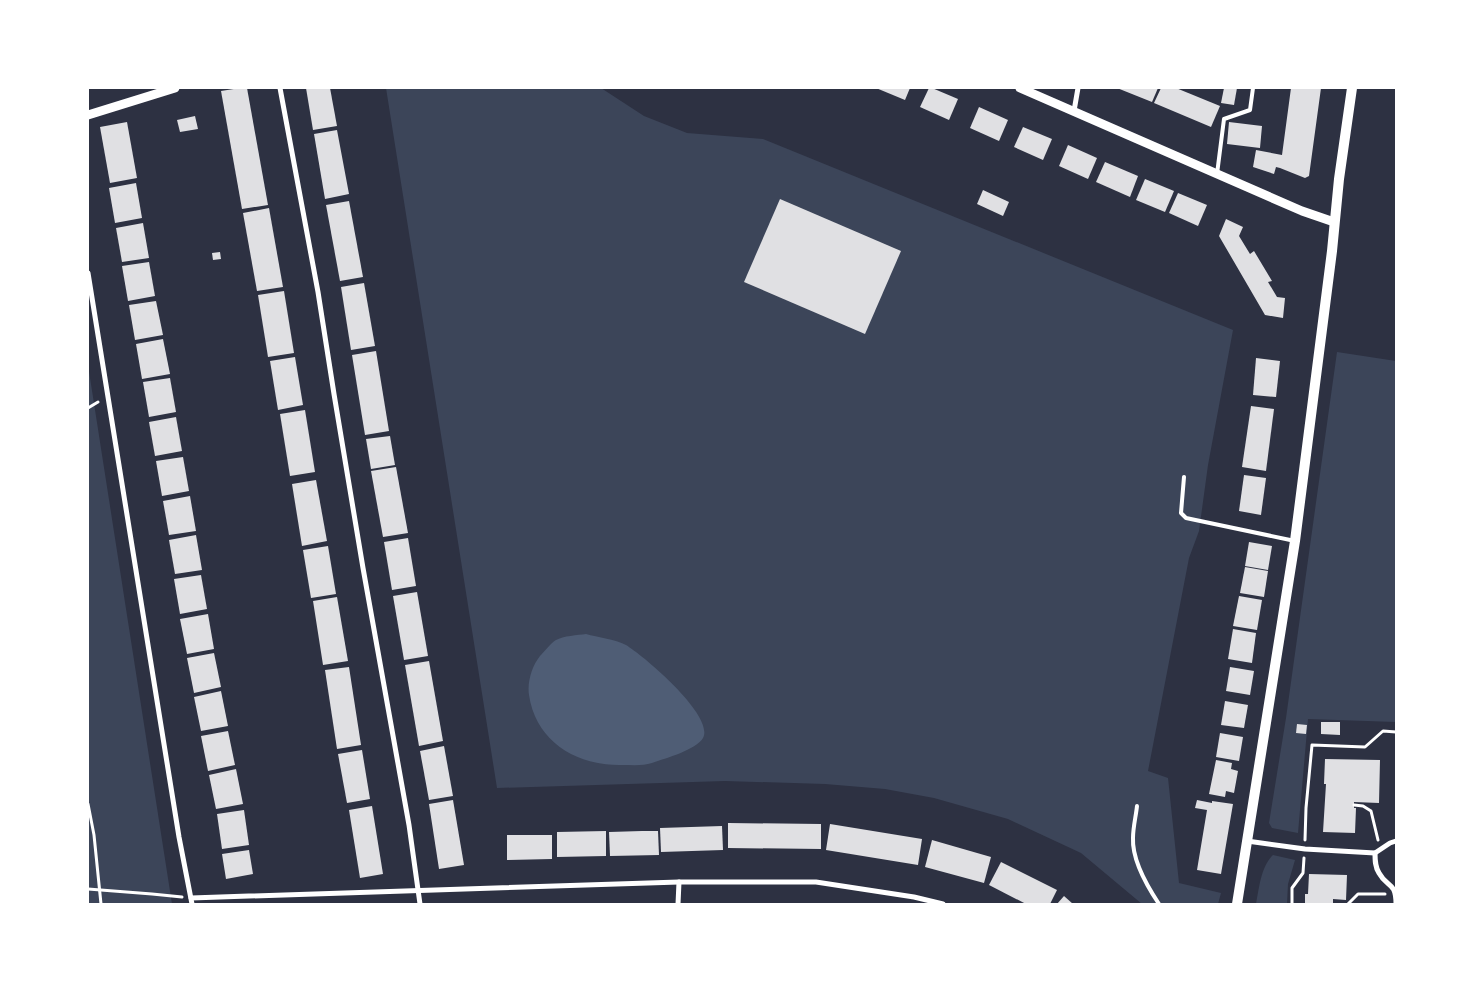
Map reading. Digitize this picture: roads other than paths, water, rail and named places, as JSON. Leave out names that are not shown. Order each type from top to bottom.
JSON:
[{"type":"main road","points":[[1237,904],[1295,541],[1352,88]]},
{"type":"street","points":[[88,115],[161,89],[175,88]]},
{"type":"street","points":[[280,88],[318,292],[361,558],[409,825],[420,904]]},
{"type":"street","points":[[1020,88],[1302,211],[1334,222]]},
{"type":"street","points":[[1074,111],[1078,88]]},
{"type":"street","points":[[88,273],[179,837],[192,901],[419,890],[680,882],[816,882],[914,897],[943,904]]},
{"type":"street","points":[[1247,841],[1304,849],[1375,853],[1396,841]]},
{"type":"street","points":[[1375,853],[1375,863],[1379,873],[1390,884],[1396,894],[1396,904]]},
{"type":"street","points":[[678,904],[680,882]]},
{"type":"lane","points":[[1217,174],[1224,119],[1250,110],[1253,88]]},
{"type":"lane","points":[[1184,477],[1181,513],[1186,518],[1295,541]]},
{"type":"lane","points":[[1137,806],[1132,839],[1136,858],[1146,884],[1159,904]]}]
